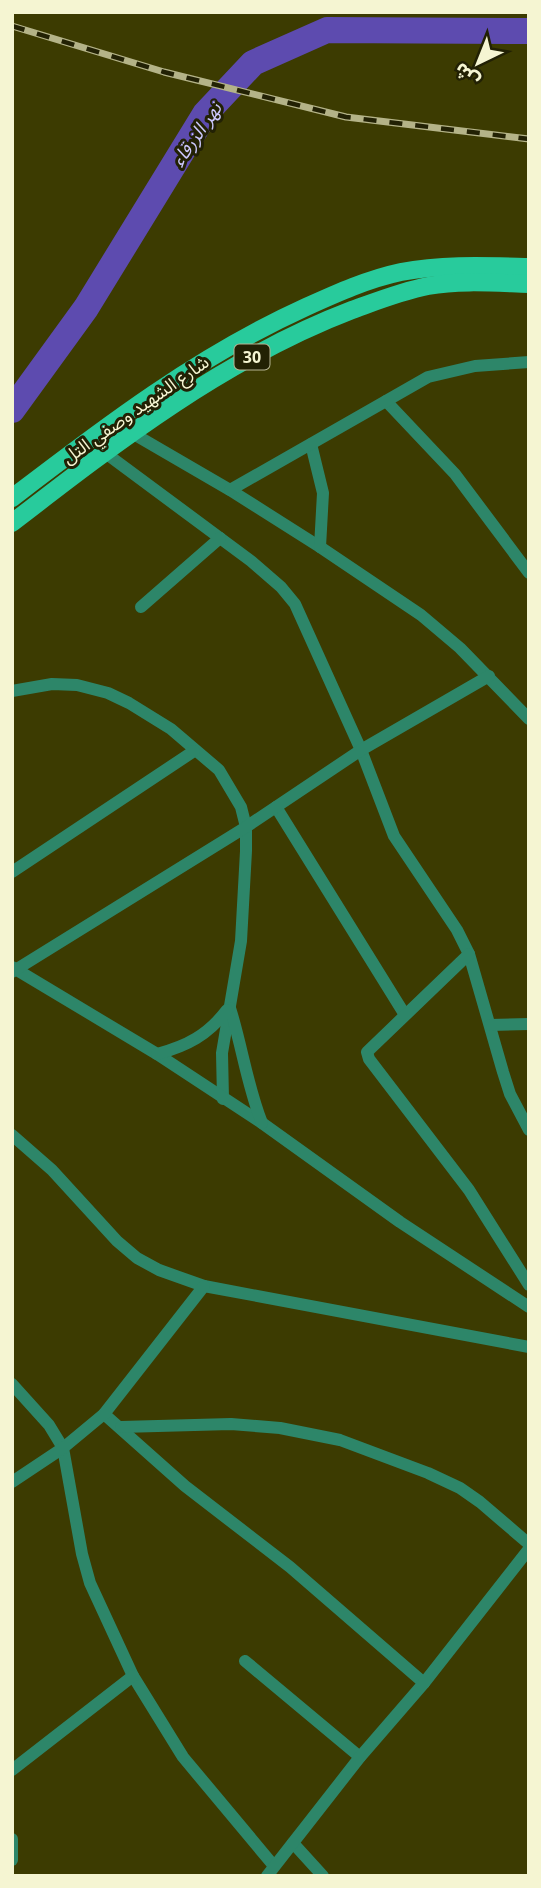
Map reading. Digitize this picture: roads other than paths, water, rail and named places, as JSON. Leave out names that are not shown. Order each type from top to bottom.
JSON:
[{"type":"main road","name":"شارع الشهيد وصفي التل","points":[[12,498],[113,421],[190,369],[251,332],[339,292],[374,279],[425,268],[456,265],[529,267]]},
{"type":"main road","name":"شارع الشهيد وصفي التل","points":[[12,523],[104,452],[216,377],[299,332],[357,308],[429,286],[458,283],[529,284]]},
{"type":"street","points":[[230,490],[441,372],[475,366],[529,362]]},
{"type":"street","points":[[386,401],[455,474],[529,573]]},
{"type":"street","points":[[132,433],[230,490],[421,615],[489,676],[529,719]]},
{"type":"street","points":[[311,444],[323,493],[320,547]]},
{"type":"street","points":[[104,452],[267,574],[295,604],[361,750],[394,836],[457,930],[469,954],[510,1094],[529,1130]]},
{"type":"street","points":[[141,607],[220,538]]},
{"type":"street","points":[[489,676],[361,750],[246,827],[13,969],[157,1054],[262,1123],[400,1222],[529,1307]]},
{"type":"street","points":[[12,691],[52,684],[77,685],[108,693],[151,715],[219,770],[241,807],[246,827],[241,941],[222,1053],[223,1098]]},
{"type":"street","points":[[12,872],[194,751]]},
{"type":"street","points":[[276,807],[405,1015]]},
{"type":"street","points":[[469,954],[368,1050],[369,1059],[469,1190],[529,1285]]},
{"type":"street","points":[[157,1054],[199,1039],[216,1025],[230,1007]]},
{"type":"street","points":[[230,1007],[247,1079],[262,1123]]},
{"type":"street","points":[[490,1025],[529,1024]]},
{"type":"street","points":[[12,1135],[52,1170],[117,1241],[137,1258],[159,1270],[204,1286],[529,1347]]},
{"type":"street","points":[[12,1482],[63,1448],[104,1414],[204,1286]]},
{"type":"street","points":[[12,1384],[49,1425],[63,1448],[82,1554],[90,1583],[132,1676],[183,1757],[270,1871],[360,1757],[424,1683],[529,1546],[480,1502],[460,1488],[417,1468],[340,1440],[281,1427],[232,1424],[121,1427]]},
{"type":"street","points":[[104,1414],[184,1486],[290,1567],[424,1683]]},
{"type":"street","points":[[244,1661],[360,1757]]},
{"type":"street","points":[[12,1770],[132,1676]]},
{"type":"street","points":[[12,1839],[12,1860]]},
{"type":"street","points":[[293,1843],[323,1876]]},
{"type":"waterway","name":"نهر الزرقاء","points":[[12,410],[86,308],[205,114],[253,63],[327,30],[529,31]]},
{"type":"railway","points":[[12,26],[164,72],[346,117],[529,139]]}]
